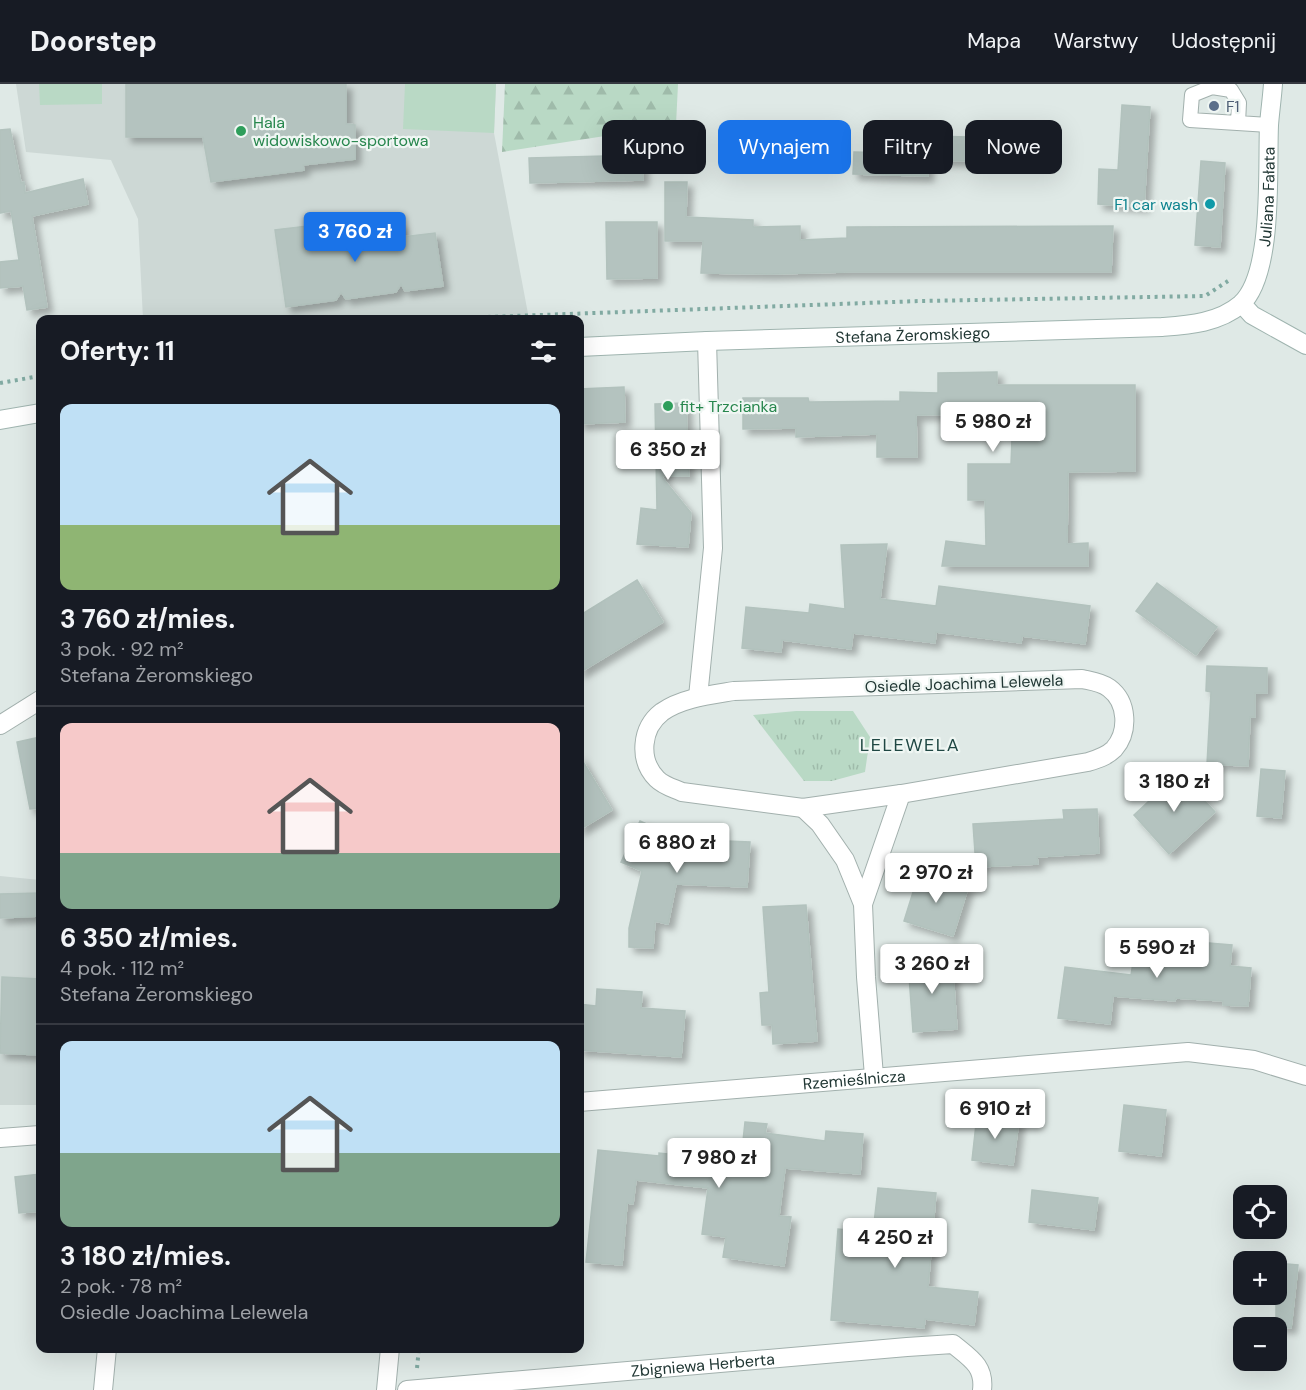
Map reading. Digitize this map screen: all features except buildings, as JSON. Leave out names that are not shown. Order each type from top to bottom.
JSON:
[{"type":"street","name":"Juliana Fałata","points":[[1242,304],[1257,278],[1264,249],[1273,84]]},
{"type":"street","name":"Stefana Żeromskiego","points":[[584,347],[1162,327],[1193,324],[1217,317],[1242,304]]},
{"type":"street","points":[[1242,304],[1252,315],[1306,345]]},
{"type":"street","points":[[698,697],[713,548],[707,341]]},
{"type":"street","points":[[0,420],[36,414]]},
{"type":"street","name":"Osiedle Joachima Lelewela","points":[[1082,679],[1099,683],[1110,689],[1122,706],[1124,727],[1121,738],[1114,748],[1104,757],[1088,762],[803,808],[682,792],[666,786],[656,778],[645,756],[647,733],[662,712],[698,697],[734,691],[1082,679]]},
{"type":"street","points":[[0,725],[36,702]]},
{"type":"street","points":[[863,904],[901,794]]},
{"type":"street","points":[[803,808],[820,824],[845,860],[863,904],[874,1076]]},
{"type":"street","name":"Rzemieślnicza","points":[[584,1102],[1188,1052],[1254,1060],[1306,1076]]},
{"type":"street","points":[[0,1138],[36,1135]]},
{"type":"street","name":"Zbigniewa Herberta","points":[[407,1390],[953,1344],[974,1362],[983,1384]]},
{"type":"street","points":[[103,1390],[107,1353]]},
{"type":"street","points":[[386,1390],[390,1353]]},
{"type":"lane","points":[[1238,123],[1269,125]]},
{"type":"path","points":[[541,315],[920,301],[1205,296],[1222,287],[1234,276]]},
{"type":"path","points":[[0,383],[36,377]]},
{"type":"shaded area","points":[[16,84],[496,84],[494,133],[528,315],[143,315],[138,219],[111,160],[26,152]]},
{"type":"shaded area","points":[[0,876],[36,880],[36,1105],[0,1105]]},
{"type":"green space","points":[[39,84],[102,84],[102,104],[40,105]]},
{"type":"green space","points":[[405,84],[496,84],[494,133],[403,129]]},
{"type":"green space","points":[[505,84],[678,84],[676,120],[602,120],[602,136],[502,152]]},
{"type":"green space","points":[[796,711],[853,711],[870,737],[865,772],[832,781],[804,781],[753,715]]},
{"type":"place","name":"F1","points":[[1214,106]]},
{"type":"place","name":"Hala widowiskowo-sportowa","points":[[241,131]]},
{"type":"place","name":"F1 car wash","points":[[1210,204]]},
{"type":"place","name":"fit+ Trzcianka","points":[[668,406]]},
{"type":"district","name":"LELEWELA","points":[[910,745]]}]
